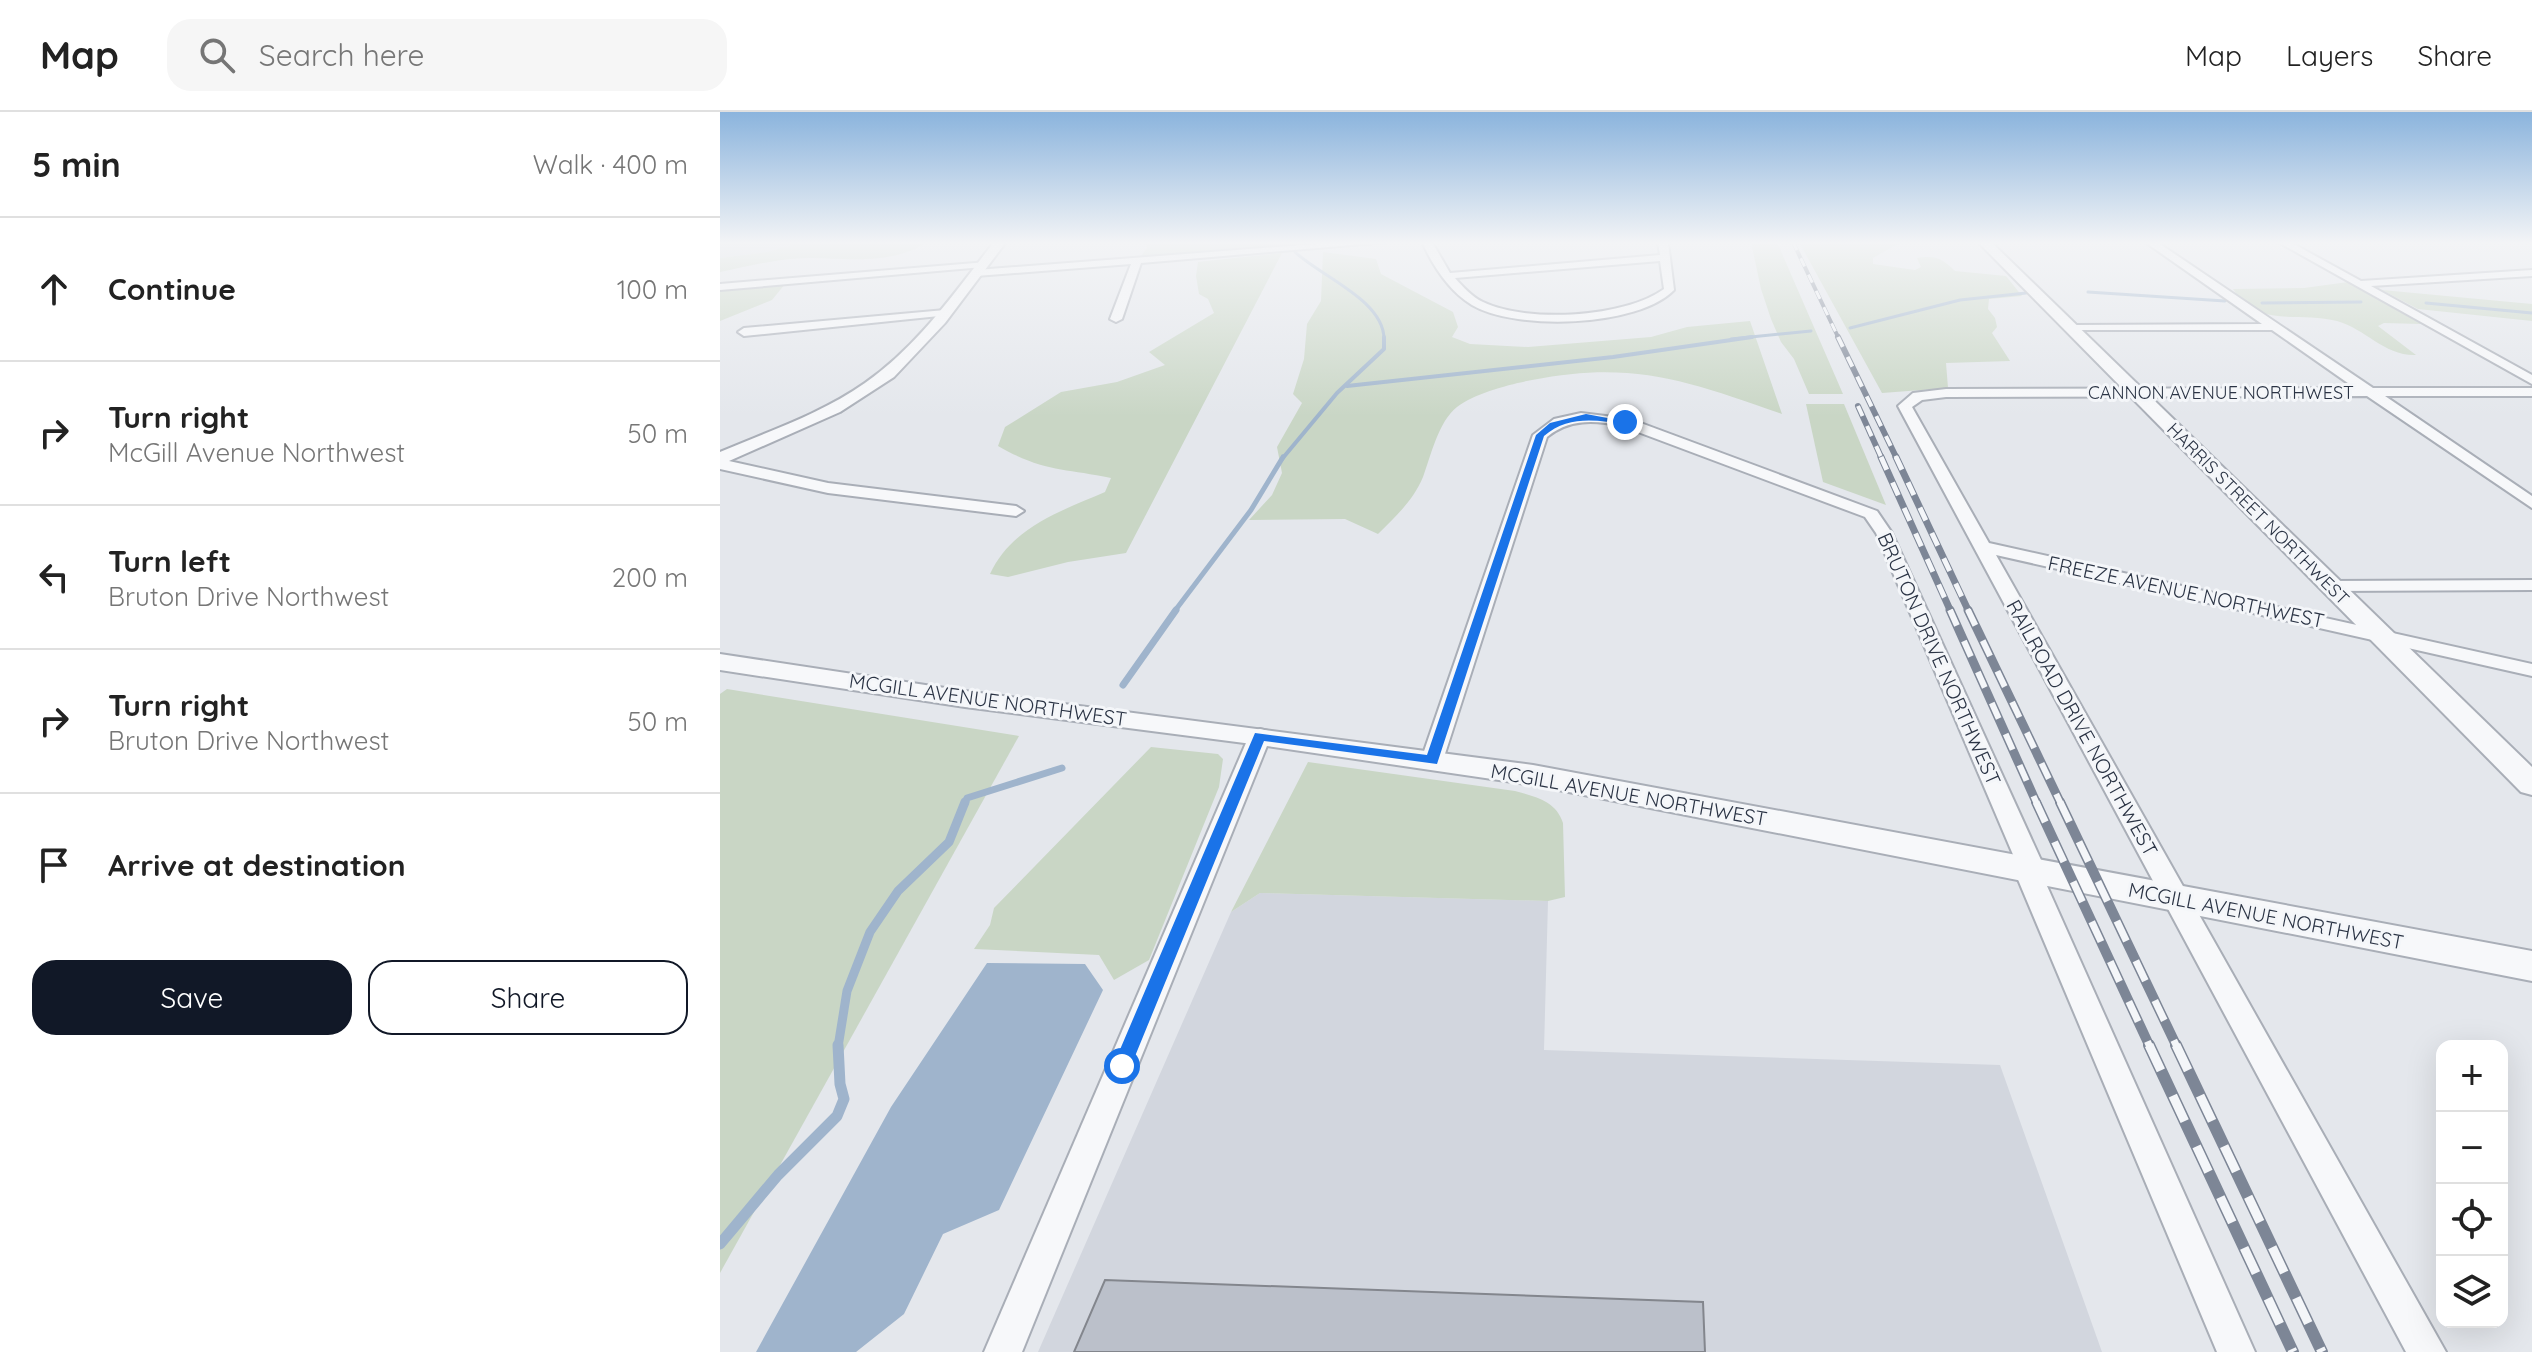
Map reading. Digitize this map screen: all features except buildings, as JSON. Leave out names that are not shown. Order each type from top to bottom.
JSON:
[{"type":"street","points":[[720,462],[871,387],[900,363],[955,300]]},
{"type":"street","points":[[1116,319],[1123,300]]},
{"type":"street","points":[[1473,300],[1492,310],[1537,316],[1571,316],[1628,309],[1655,300]]},
{"type":"street","name":"HARRIS STREET NORTHWEST","points":[[2044,300],[2532,785]]},
{"type":"street","points":[[2234,300],[2532,503]]},
{"type":"street","points":[[2387,300],[2532,380]]},
{"type":"street","points":[[744,332],[945,313]]},
{"type":"street","points":[[2073,328],[2273,327]]},
{"type":"street","name":"CANNON AVENUE NORTHWEST","points":[[1911,399],[1946,393],[2532,392]]},
{"type":"street","name":"RAILROAD DRIVE NORTHWEST","points":[[1911,399],[1905,406],[1980,546],[2427,1352]]},
{"type":"street","name":"BRUTON DRIVE NORTHWEST","points":[[1432,760],[1540,435],[1553,425],[1568,419],[1598,417],[1625,422],[1871,514],[1884,533],[2236,1352]]},
{"type":"street","points":[[720,462],[828,488],[1016,511]]},
{"type":"street","name":"FREEZE AVENUE NORTHWEST","points":[[1980,546],[2532,670]]},
{"type":"street","points":[[2330,586],[2532,585]]},
{"type":"street","name":"MCGILL AVENUE NORTHWEST","points":[[720,662],[965,699],[1260,736],[1533,775],[2532,966]]},
{"type":"street","points":[[1003,1352],[1260,736]]},
{"type":"shaded area","points":[[1260,893],[1548,901],[1544,1050],[2000,1065],[2102,1352],[1038,1352],[1231,912]]},
{"type":"green space","points":[[720,300],[772,300],[772,300],[720,321]]},
{"type":"green space","points":[[1208,300],[1258,300],[1126,553],[1068,562],[1008,577],[990,574],[999,558],[1024,532],[1055,514],[1105,492],[1111,478],[1028,461],[998,446],[1005,427],[1061,392],[1117,382],[1165,365],[1149,352],[1214,313]]},
{"type":"green space","points":[[1430,300],[1453,312],[1458,327],[1452,337],[1470,344],[1528,347],[1651,337],[1687,327],[1750,321],[1782,414],[1688,383],[1631,373],[1568,374],[1532,380],[1483,393],[1450,413],[1414,494],[1378,534],[1345,519],[1249,520],[1272,495],[1282,473],[1277,447],[1302,403],[1293,394],[1304,359],[1307,324],[1321,301]]},
{"type":"green space","points":[[1765,300],[1802,300],[1843,394],[1809,394],[1794,359],[1781,342]]},
{"type":"green space","points":[[1831,300],[1989,300],[1988,309],[1997,327],[1992,333],[2010,361],[1946,363],[1948,388],[1882,393]]},
{"type":"green space","points":[[2379,300],[2421,324],[2384,323],[2378,326],[2416,355],[2394,351],[2337,321],[2267,314],[2243,301]]},
{"type":"green space","points":[[2401,300],[2488,300],[2532,304],[2532,321],[2418,309]]},
{"type":"green space","points":[[1806,404],[1844,404],[1886,505],[1823,482]]},
{"type":"green space","points":[[727,689],[1019,736],[720,1273],[720,694]]},
{"type":"green space","points":[[1151,747],[1218,754],[1223,759],[1219,787],[1149,960],[1114,980],[1099,955],[974,949],[990,925],[994,908]]},
{"type":"green space","points":[[1308,762],[1515,791],[1544,801],[1556,810],[1563,823],[1565,897],[1548,901],[1260,893],[1231,912]]},
{"type":"water","points":[[987,963],[1085,964],[1103,990],[999,1210],[943,1234],[904,1314],[856,1352],[756,1352],[891,1107]]},
{"type":"waterway","points":[[1361,300],[1374,312],[1384,339]]},
{"type":"waterway","points":[[1850,328],[1961,300]]},
{"type":"waterway","points":[[2208,300],[2225,301]]},
{"type":"waterway","points":[[2262,303],[2361,302]]},
{"type":"waterway","points":[[2426,303],[2532,313]]},
{"type":"waterway","points":[[1731,339],[1811,331]]},
{"type":"waterway","points":[[1347,386],[1613,357],[1752,337]]},
{"type":"waterway","points":[[1282,459],[1337,393],[1384,349],[1384,339]]},
{"type":"waterway","points":[[1174,612],[1251,510],[1283,457]]},
{"type":"waterway","points":[[1123,685],[1176,610]]},
{"type":"waterway","points":[[965,804],[967,798],[1062,768]]},
{"type":"waterway","points":[[838,1047],[847,991],[870,932],[898,891],[949,842],[965,802]]},
{"type":"waterway","points":[[720,1244],[778,1175],[837,1116],[844,1099],[838,1047]]},
{"type":"railway","points":[[1820,300],[1839,339]]},
{"type":"railway","points":[[1838,337],[1897,459]]},
{"type":"railway","points":[[1858,406],[1882,459]]},
{"type":"railway","points":[[1881,457],[1951,612]]},
{"type":"railway","points":[[1896,457],[1969,612]]},
{"type":"railway","points":[[1950,610],[2037,804]]},
{"type":"railway","points":[[1968,610],[2061,804]]},
{"type":"railway","points":[[2036,802],[2150,1047]]},
{"type":"railway","points":[[2060,802],[2177,1047]]},
{"type":"railway","points":[[2149,1045],[2293,1352]]},
{"type":"railway","points":[[2176,1045],[2322,1352]]},
{"type":"route","points":[[1122,1066],[1260,736],[1432,760],[1540,435],[1553,425],[1586,416],[1625,422]]}]
